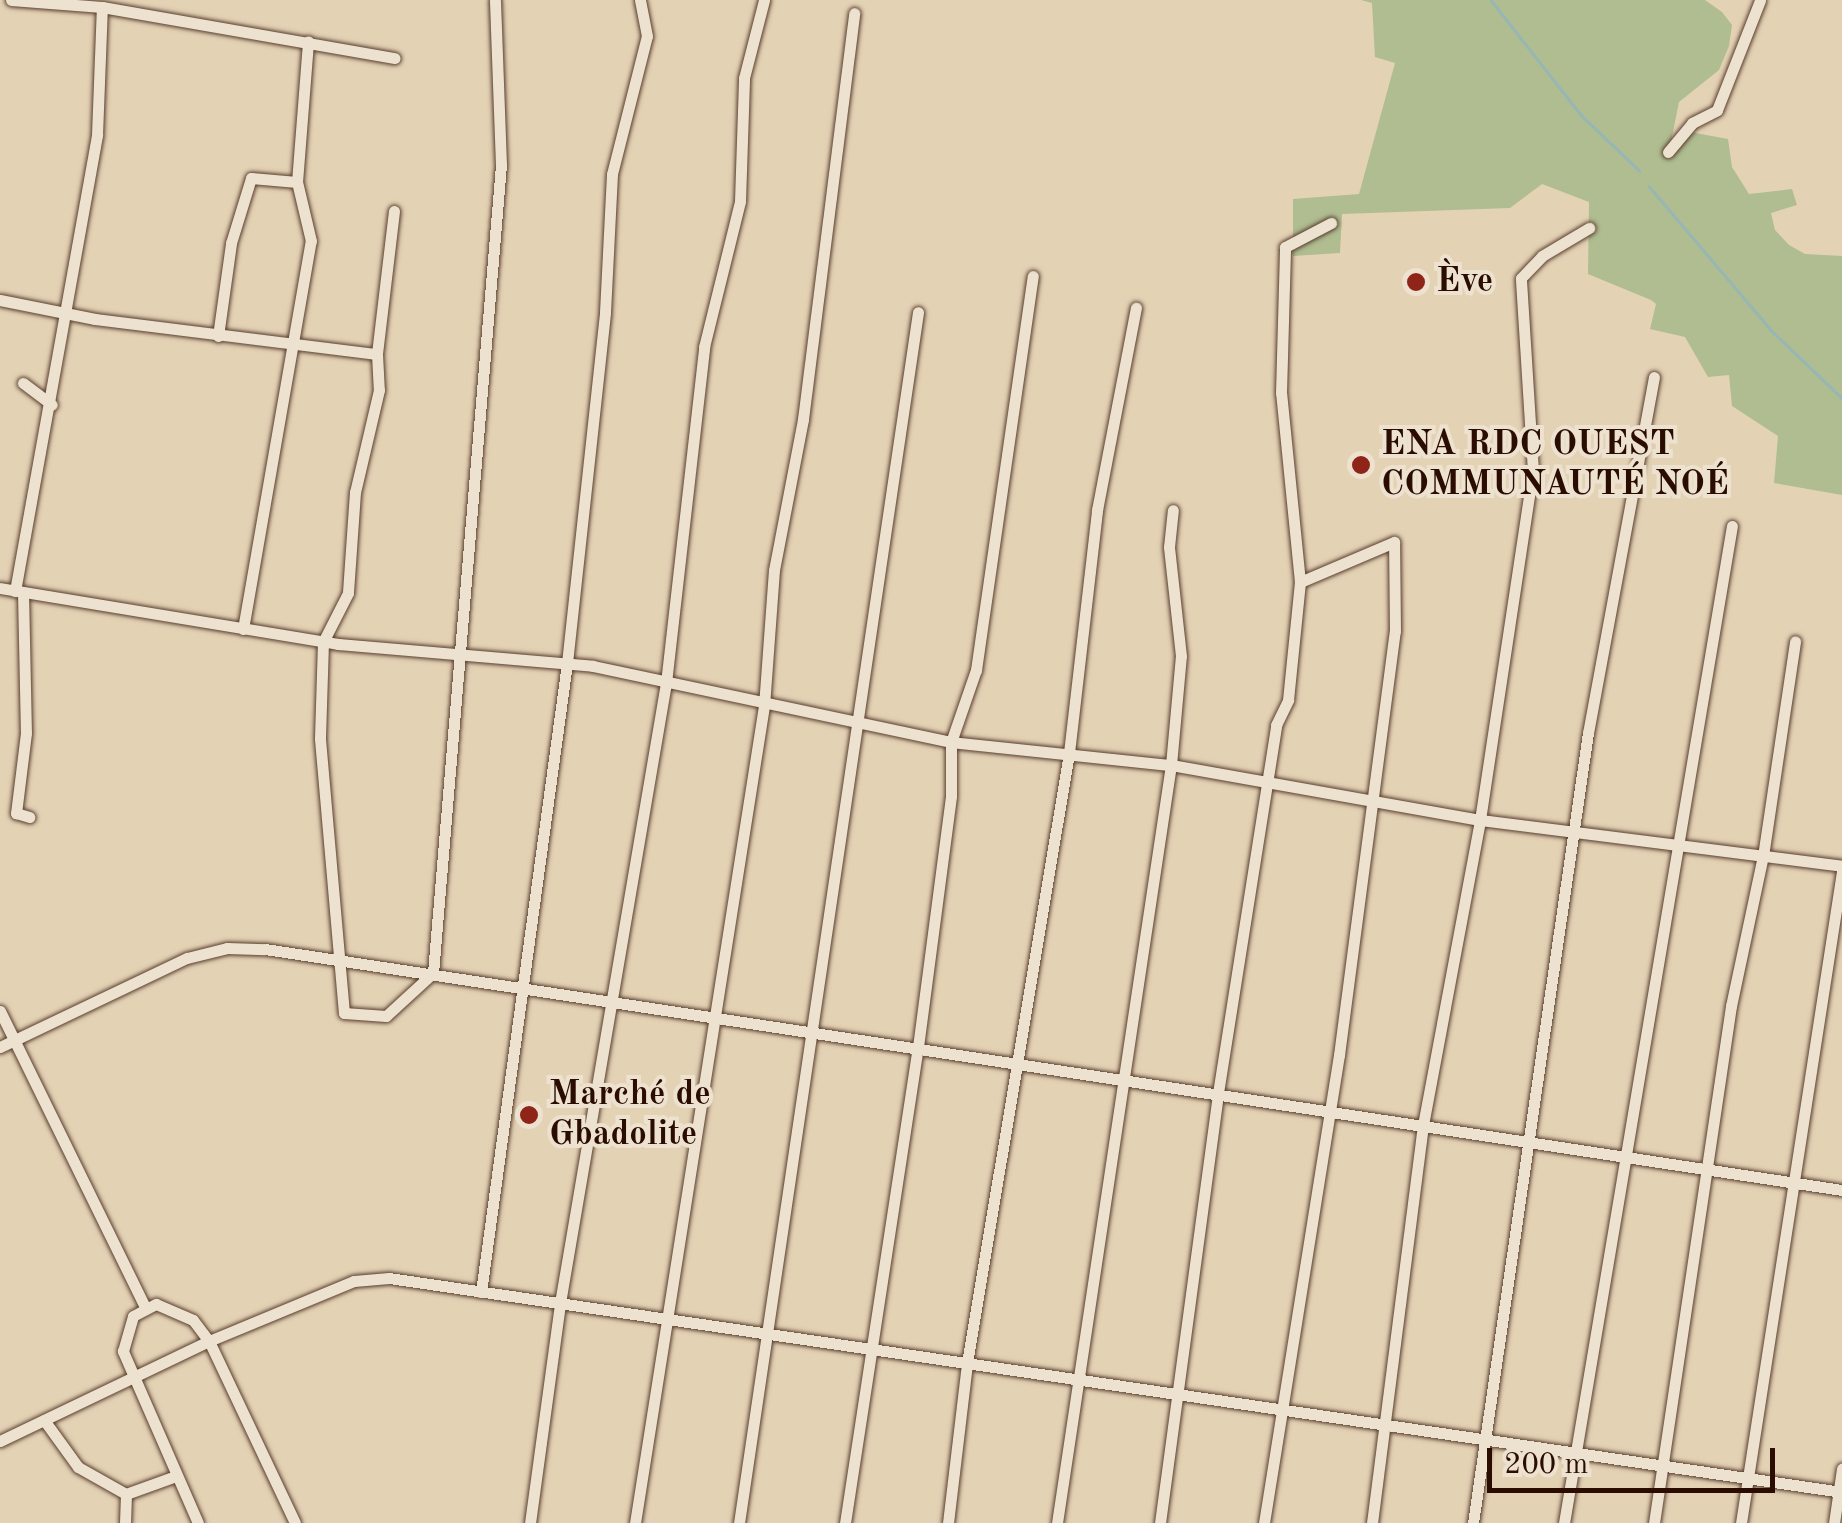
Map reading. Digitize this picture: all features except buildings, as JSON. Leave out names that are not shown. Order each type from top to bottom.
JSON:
[{"type":"street","points":[[12,0],[102,7],[395,58]]},
{"type":"street","points":[[394,210],[376,354],[378,390],[355,492],[348,593],[323,642],[320,739],[336,959],[344,1013],[386,1016],[433,973],[501,165],[495,0]]},
{"type":"street","points":[[481,1292],[567,664],[605,312],[612,174],[647,36],[640,0]]},
{"type":"street","points":[[530,1523],[560,1304],[666,683],[704,347],[740,200],[744,78],[764,0]]},
{"type":"street","points":[[1668,152],[1692,123],[1717,110],[1760,0]]},
{"type":"street","points":[[62,312],[71,304],[100,113],[102,7]]},
{"type":"street","points":[[635,1523],[710,1014],[764,706],[774,570],[803,419],[854,12]]},
{"type":"street","points":[[243,629],[288,346],[311,241],[297,182],[308,41]]},
{"type":"street","points":[[218,336],[231,242],[251,178],[297,182]]},
{"type":"street","points":[[1160,1523],[1182,1394],[1218,1093],[1266,780],[1288,700],[1300,582],[1281,393],[1285,246],[1330,223]]},
{"type":"street","points":[[1372,1523],[1423,1124],[1480,820],[1533,471],[1521,278],[1542,256],[1590,228]]},
{"type":"street","points":[[845,1523],[918,1048],[951,796],[950,742],[979,653],[1033,276]]},
{"type":"street","points":[[0,300],[218,336],[376,354]]},
{"type":"street","points":[[948,1523],[967,1364],[1069,753],[1097,510],[1136,308]]},
{"type":"street","points":[[29,817],[16,813],[26,733],[19,592],[64,340],[62,312]]},
{"type":"street","points":[[740,1523],[918,312]]},
{"type":"street","points":[[1474,1523],[1575,832],[1654,377]]},
{"type":"street","points":[[23,383],[52,404]]},
{"type":"street","points":[[1058,1523],[1171,765],[1181,656],[1169,547],[1174,510]]},
{"type":"street","points":[[1564,1523],[1675,845],[1732,526]]},
{"type":"street","points":[[1264,1523],[1330,1107],[1395,631],[1394,542],[1300,582]]},
{"type":"street","points":[[0,588],[323,642],[567,664],[950,742],[1171,765],[1480,820],[1842,869],[1741,1523]]},
{"type":"street","points":[[1654,1523],[1710,1169],[1731,1006],[1763,856],[1795,642]]},
{"type":"street","points":[[0,1047],[200,954],[227,948],[336,959],[611,998],[1122,1080],[1330,1107],[1530,1142],[1625,1153],[1842,1190]]},
{"type":"street","points":[[0,1011],[145,1307]]},
{"type":"street","points":[[0,1441],[209,1341],[354,1281],[389,1278],[1840,1491]]},
{"type":"street","points":[[145,1307],[170,1308],[193,1320],[209,1341],[295,1523]]},
{"type":"street","points":[[145,1307],[125,1332],[130,1379],[198,1523]]},
{"type":"street","points":[[44,1420],[78,1468],[126,1494],[176,1476]]},
{"type":"street","points":[[1834,1523],[1842,1469]]},
{"type":"street","points":[[125,1523],[126,1494]]},
{"type":"green space","points":[[1361,0],[1705,0],[1722,12],[1732,25],[1729,46],[1719,70],[1679,102],[1668,157],[1690,132],[1728,139],[1732,167],[1749,194],[1792,189],[1797,205],[1771,213],[1775,230],[1789,245],[1805,254],[1842,256],[1842,495],[1774,483],[1778,436],[1732,406],[1729,375],[1708,377],[1685,337],[1650,329],[1656,304],[1651,300],[1588,274],[1589,202],[1542,184],[1510,208],[1342,214],[1340,253],[1293,256],[1293,199],[1359,194],[1395,63],[1375,57],[1372,3]]},
{"type":"waterway","points":[[1491,0],[1582,116],[1639,170]]},
{"type":"waterway","points":[[1649,186],[1771,330],[1842,398]]},
{"type":"place","name":"Ève","points":[[1416,282]]},
{"type":"place","name":"ENA RDC OUEST COMMUNAUTÉ NOÉ","points":[[1361,465]]},
{"type":"place","name":"Marché de Gbadolite","points":[[529,1115]]}]
